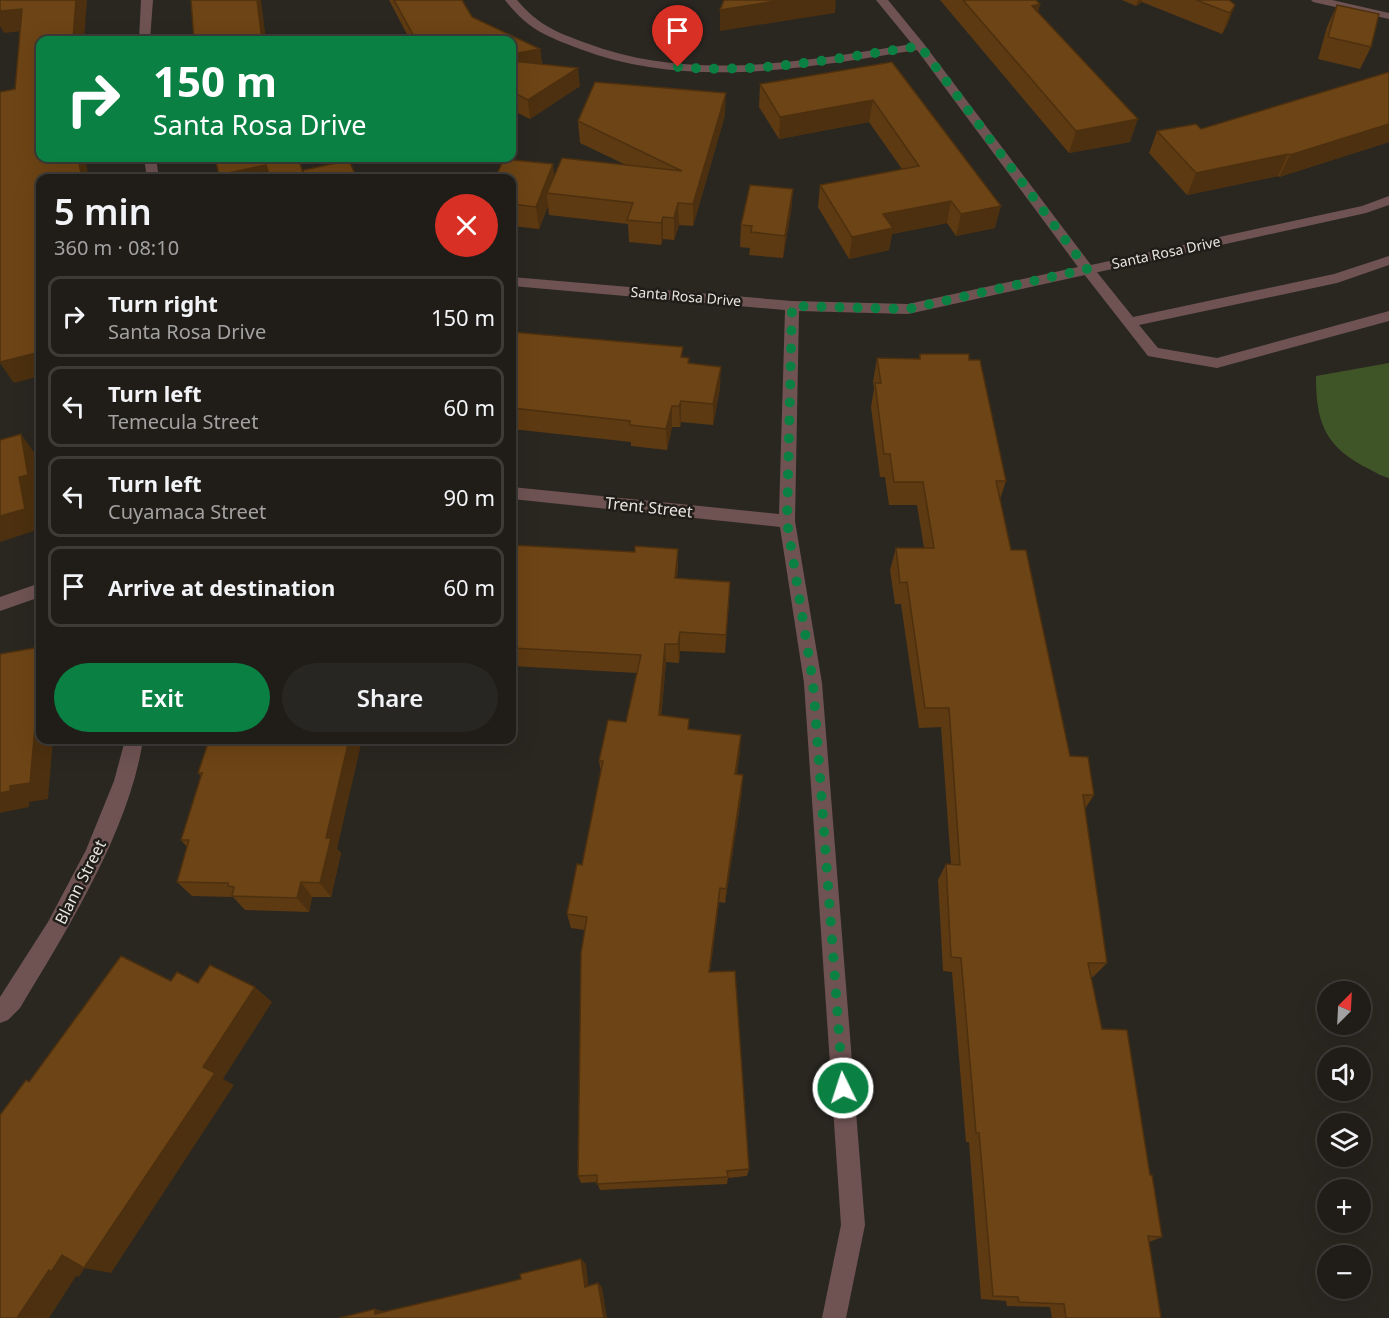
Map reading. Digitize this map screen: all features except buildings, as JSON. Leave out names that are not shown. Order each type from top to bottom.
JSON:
[{"type":"street","points":[[145,36],[147,0]]},
{"type":"street","points":[[511,0],[530,22],[594,52],[637,63],[718,70],[772,68],[920,46]]},
{"type":"street","points":[[882,0],[920,46],[1087,269],[1154,352],[1217,363],[1389,316]]},
{"type":"street","points":[[1317,0],[1389,16]]},
{"type":"street","name":"Santa Rosa Drive","points":[[516,281],[792,306],[908,309],[1366,210],[1389,200]]},
{"type":"street","points":[[1130,322],[1337,278],[1389,260]]},
{"type":"street","points":[[792,306],[787,522],[813,682],[853,1225],[834,1318]]},
{"type":"street","name":"Trent Street","points":[[516,493],[787,522]]},
{"type":"street","points":[[0,604],[36,591]]},
{"type":"street","name":"Blann Street","points":[[0,1012],[12,1000],[70,908],[105,833],[132,760],[134,744]]},
{"type":"green space","points":[[1389,363],[1389,478],[1349,458],[1331,439],[1320,418],[1316,376]]},
{"type":"route","points":[[678,67],[718,70],[772,68],[920,46],[1087,269],[908,309],[792,306],[787,522],[813,682],[843,1088]]}]
